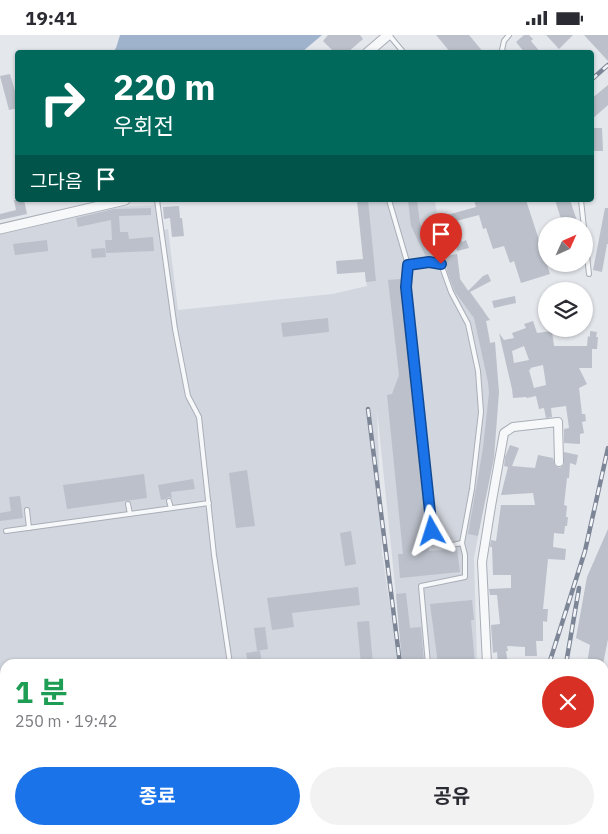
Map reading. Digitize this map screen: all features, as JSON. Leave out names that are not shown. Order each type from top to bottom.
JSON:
[{"type":"street","points":[[370,50],[388,35]]},
{"type":"street","points":[[0,229],[116,202]]},
{"type":"street","points":[[487,659],[482,562],[504,433],[513,427],[558,422],[559,462]]},
{"type":"lane","points":[[388,35],[401,50]]},
{"type":"lane","points":[[503,50],[504,41],[509,35]]},
{"type":"lane","points":[[157,202],[175,329],[188,396],[199,417],[214,555],[229,659]]},
{"type":"lane","points":[[390,202],[408,265],[406,287],[432,531],[442,543],[452,545],[462,543]]},
{"type":"lane","points":[[581,202],[589,274]]},
{"type":"lane","points":[[408,265],[429,262],[441,264],[451,292],[468,324],[478,371],[481,412],[472,489],[462,543],[465,555],[465,577],[422,586],[428,659]]},
{"type":"lane","points":[[170,501],[170,508]]},
{"type":"lane","points":[[6,531],[209,503]]},
{"type":"lane","points":[[128,504],[130,514]]},
{"type":"lane","points":[[27,510],[29,528]]},
{"type":"shaded area","points":[[357,202],[435,202],[446,256],[457,254],[460,279],[484,311],[498,380],[494,450],[474,558],[477,659],[402,659],[377,409],[382,553],[397,659],[0,659],[0,232],[110,207],[160,205],[164,230],[168,229],[178,310],[332,294],[367,286]]},
{"type":"water","points":[[120,35],[322,35],[304,50],[114,50]]},
{"type":"building","points":[[328,35],[360,35],[363,39],[350,50],[332,50],[323,41]]},
{"type":"building","points":[[436,35],[469,35],[482,50],[448,50]]},
{"type":"building","points":[[524,35],[529,35],[533,39],[531,41],[538,50],[523,50],[516,42]]},
{"type":"building","points":[[546,35],[573,35],[559,49]]},
{"type":"building","points":[[584,35],[608,35],[608,61]]},
{"type":"building","points":[[10,74],[15,91],[15,109],[9,110],[0,76]]},
{"type":"building","points":[[608,85],[608,105],[594,117],[594,97]]},
{"type":"building","points":[[594,128],[602,128],[603,151],[594,151]]},
{"type":"building","points":[[14,200],[15,202],[24,202],[27,214],[0,220],[0,214],[16,210]]},
{"type":"building","points":[[357,202],[368,202],[376,281],[366,282],[365,272],[337,274],[336,261],[363,259]]},
{"type":"building","points":[[408,202],[417,202],[420,224],[431,248],[443,247],[444,255],[426,257],[411,226]]},
{"type":"building","points":[[475,202],[527,202],[538,237],[538,273],[550,274],[521,283],[514,261],[510,263],[504,246],[493,249],[486,228],[483,229],[479,215],[456,221],[462,242],[466,240],[469,248],[457,251],[447,215],[476,207]]},
{"type":"building","points":[[556,202],[571,202],[576,217],[560,217]]},
{"type":"building","points":[[179,206],[184,236],[172,237],[170,218],[164,219],[163,207]]},
{"type":"building","points":[[151,208],[151,215],[119,216],[120,232],[128,232],[129,239],[153,237],[154,251],[106,253],[105,240],[112,240],[111,220],[78,227],[76,218],[114,209]]},
{"type":"building","points":[[605,208],[608,208],[608,244],[602,272],[593,270]]},
{"type":"building","points":[[47,240],[48,251],[15,255],[13,244]]},
{"type":"building","points":[[105,248],[106,257],[92,258],[91,249]]},
{"type":"building","points":[[457,254],[460,279],[468,291],[483,276],[488,274],[491,281],[470,292],[490,320],[486,321],[490,343],[495,342],[499,392],[494,458],[478,536],[468,534],[483,448],[489,393],[474,318],[455,292],[447,271],[446,256]]},
{"type":"building","points":[[401,279],[429,551],[457,549],[460,572],[400,578],[398,554],[403,554],[387,395],[392,394],[399,375],[388,280]]},
{"type":"building","points":[[515,296],[516,303],[494,308],[492,301]]},
{"type":"building","points":[[328,318],[329,332],[283,337],[281,323]]},
{"type":"building","points":[[533,321],[538,337],[553,337],[554,346],[587,346],[588,337],[593,337],[593,331],[597,332],[597,349],[592,349],[592,368],[579,368],[587,384],[579,388],[582,414],[585,414],[586,421],[582,422],[584,433],[580,434],[580,444],[564,443],[564,429],[569,428],[566,406],[551,408],[552,417],[546,418],[544,408],[539,409],[536,396],[513,398],[499,333],[504,340],[514,338],[512,333],[526,328],[524,324]],"holes":[[[524,346],[529,360],[514,363],[512,351]],[[543,365],[546,385],[534,388],[530,368]]]},
{"type":"building","points":[[510,445],[519,448],[512,466],[535,468],[538,455],[553,458],[555,465],[560,468],[564,464],[564,452],[578,455],[576,465],[570,463],[569,478],[567,478],[564,505],[567,506],[567,526],[565,526],[564,534],[554,533],[553,547],[566,549],[565,560],[548,559],[543,609],[548,609],[547,622],[543,621],[543,641],[536,641],[537,656],[525,656],[525,647],[507,646],[507,659],[498,659],[497,652],[493,653],[491,625],[500,624],[497,595],[490,595],[489,589],[511,588],[511,575],[493,575],[491,540],[496,541],[501,505],[535,505],[533,493],[501,495],[508,467],[504,466],[505,457]]},
{"type":"building","points":[[247,470],[255,526],[236,528],[229,473]]},
{"type":"building","points":[[144,474],[147,498],[67,509],[63,485]]},
{"type":"building","points":[[193,479],[195,489],[171,492],[172,498],[168,497],[161,500],[158,485]]},
{"type":"building","points":[[20,496],[23,518],[0,521],[0,513],[11,511],[9,497]]},
{"type":"building","points":[[608,529],[608,639],[604,659],[588,659],[590,645],[576,638],[587,577]]},
{"type":"building","points":[[351,531],[356,564],[345,566],[340,533]]},
{"type":"building","points":[[358,587],[360,605],[292,613],[294,627],[272,630],[267,598]]},
{"type":"building","points":[[406,593],[410,628],[421,627],[424,659],[402,659],[396,594]]},
{"type":"building","points":[[472,600],[474,620],[471,620],[475,659],[437,659],[430,604]]},
{"type":"building","points":[[369,621],[373,659],[361,659],[357,622]]},
{"type":"building","points":[[265,627],[268,649],[257,651],[254,628]]},
{"type":"building","points":[[260,651],[261,659],[247,659],[246,653]]},
{"type":"railway","points":[[594,77],[608,65]]},
{"type":"railway","points":[[368,409],[399,659]]},
{"type":"railway","points":[[551,659],[585,551],[608,448]]},
{"type":"railway","points":[[567,659],[579,588]]},
{"type":"route","points":[[432,531],[406,287],[408,265],[429,262],[441,264]]}]
